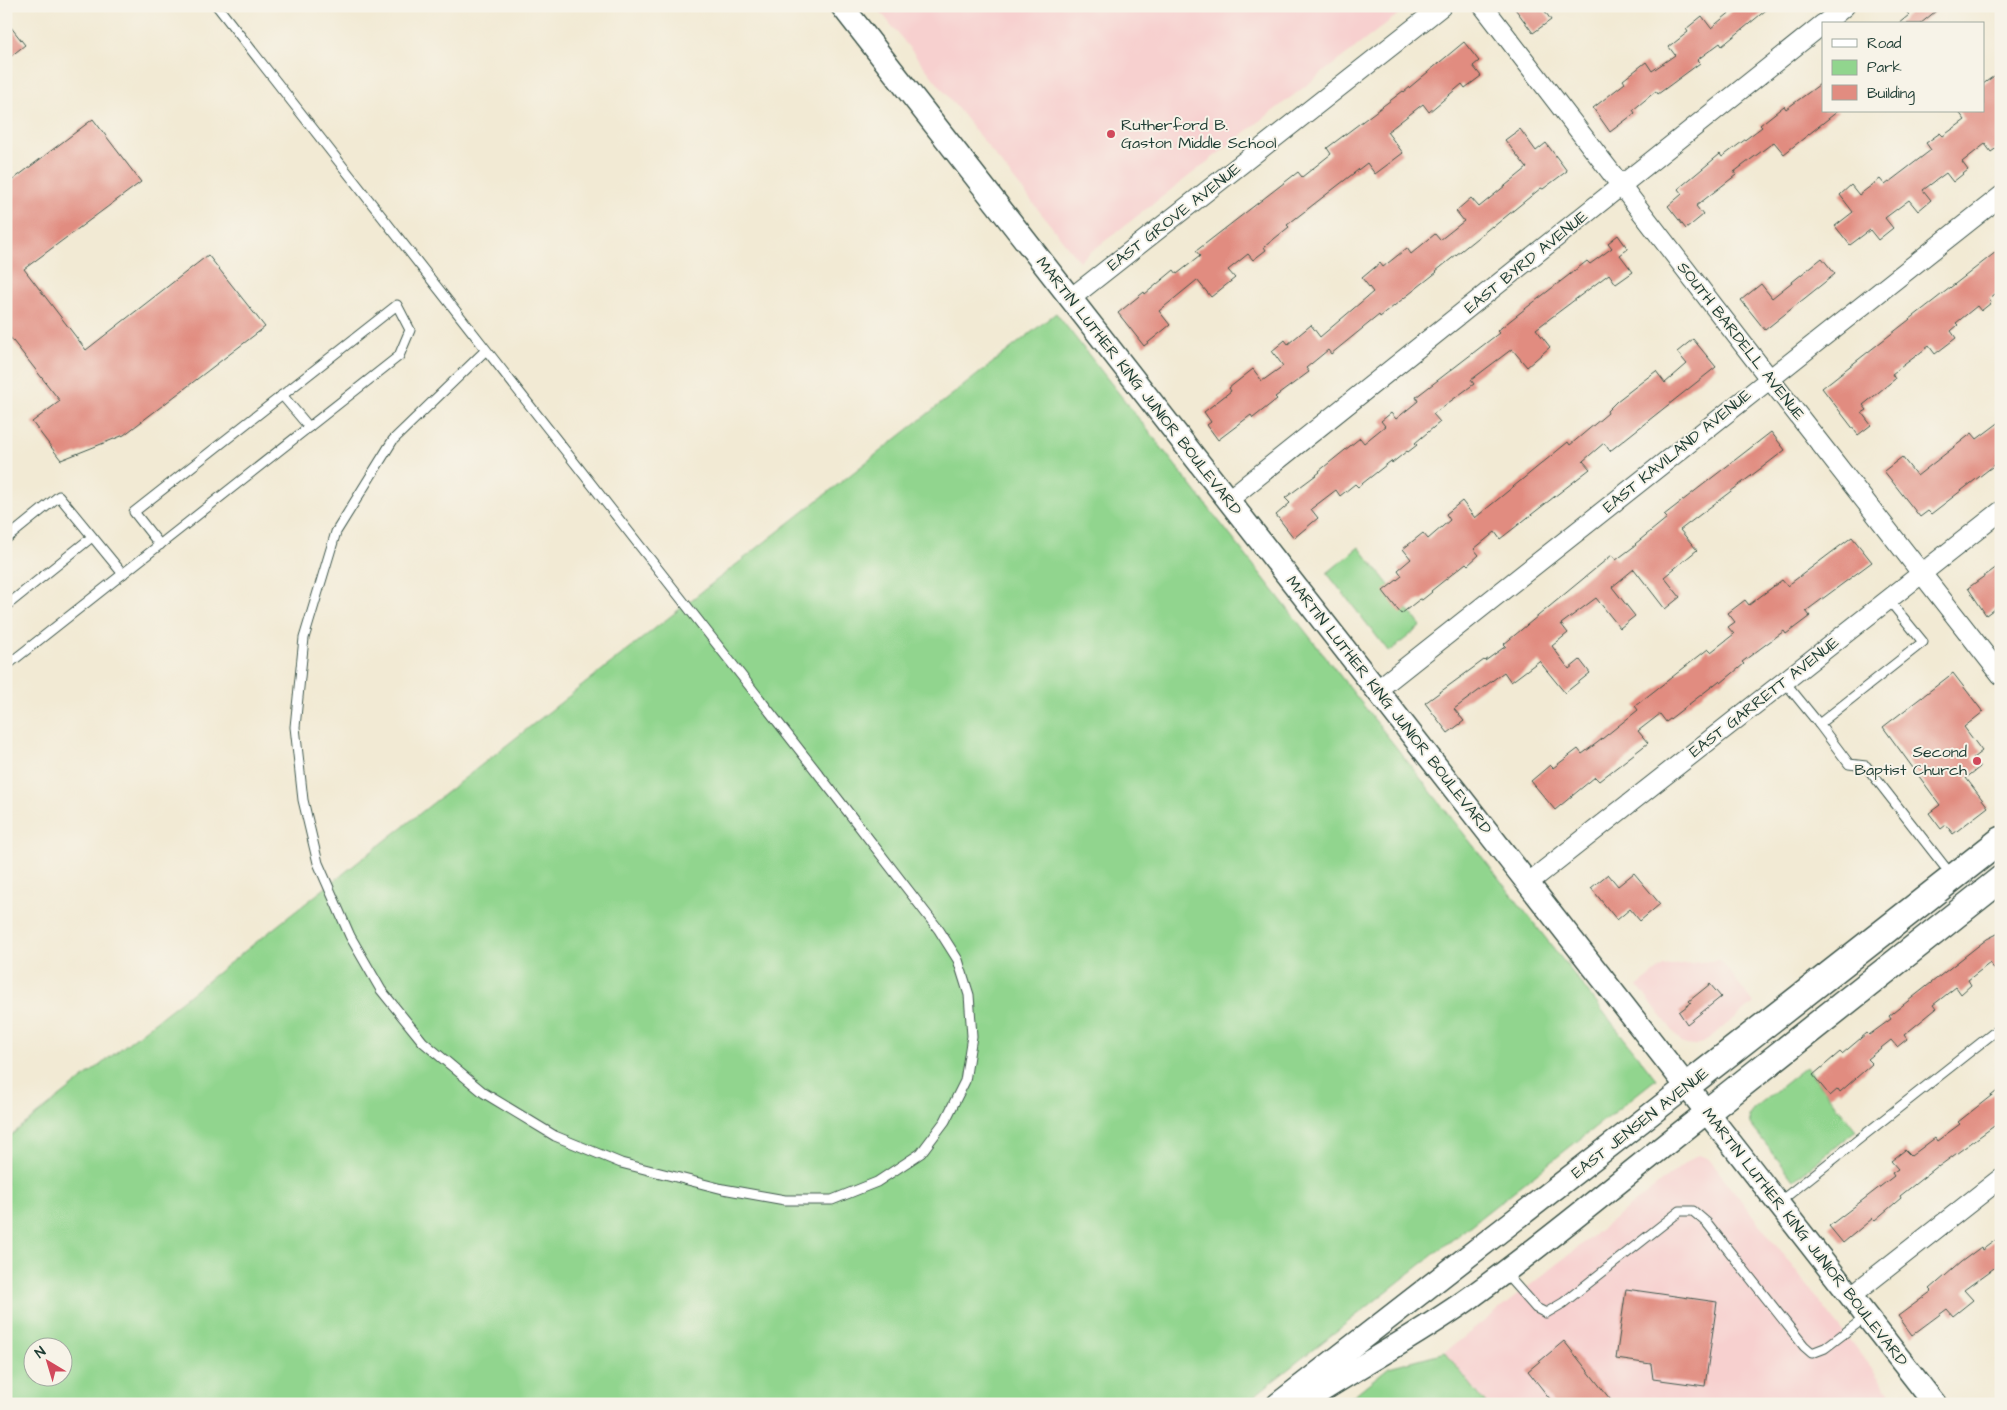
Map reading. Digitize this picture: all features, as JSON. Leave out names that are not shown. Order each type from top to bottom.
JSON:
[{"type":"main road","name":"EAST JENSEN AVENUE","points":[[1687,1086],[2001,840]]},
{"type":"main road","name":"EAST JENSEN AVENUE","points":[[1707,1112],[2001,880]]},
{"type":"street","name":"MARTIN LUTHER KING JUNIOR BOULEVARD","points":[[842,6],[1935,1404]]},
{"type":"street","name":"EAST GROVE AVENUE","points":[[1071,298],[1442,6]]},
{"type":"street","name":"SOUTH BARDELL AVENUE","points":[[1483,6],[1769,378],[2001,674]]},
{"type":"street","name":"EAST BYRD AVENUE","points":[[1826,22],[1846,6]]},
{"type":"street","name":"EAST BYRD AVENUE","points":[[1228,500],[1822,26]]},
{"type":"street","name":"EAST KAVILAND AVENUE","points":[[1377,690],[2001,196]]},
{"type":"street","name":"EAST GARRETT AVENUE","points":[[1528,883],[2001,511]]},
{"type":"street","name":"EAST JENSEN AVENUE","points":[[1278,1404],[1687,1086]]},
{"type":"street","name":"EAST JENSEN AVENUE","points":[[1300,1404],[1452,1310],[1504,1272],[1707,1112]]},
{"type":"street","points":[[1851,1296],[2001,1178]]},
{"type":"lane","points":[[217,6],[874,845],[939,930],[958,960],[969,995],[972,1036],[965,1081],[945,1121],[921,1152],[877,1182],[832,1200],[785,1200],[723,1188],[621,1164],[555,1136],[484,1093],[423,1042],[381,990],[350,936],[318,863],[303,800],[295,726],[304,638],[336,532],[393,440],[486,350]]},
{"type":"lane","points":[[6,666],[160,545],[399,356],[410,330],[397,305],[134,512],[160,545]]},
{"type":"lane","points":[[282,395],[309,427]]},
{"type":"lane","points":[[6,539],[59,496],[123,574]]},
{"type":"lane","points":[[6,606],[92,537]]},
{"type":"lane","points":[[1819,724],[1923,642],[1888,599]]},
{"type":"lane","points":[[1784,681],[1849,764],[1866,766],[1953,878]]},
{"type":"lane","points":[[1778,1202],[2001,1027]]},
{"type":"lane","points":[[1504,1272],[1536,1308],[1546,1313],[1563,1303],[1680,1211],[1693,1211],[1707,1223],[1804,1346],[1812,1353],[1825,1348],[1867,1316]]},
{"type":"shaded area","name":"Rutherford B. Gaston Middle School","points":[[876,6],[1409,6],[1079,261]]},
{"type":"shaded area","points":[[1720,960],[1754,1003],[1703,1043],[1692,1046],[1683,1044],[1638,986],[1663,966]]},
{"type":"shaded area","points":[[1699,1155],[1709,1159],[1899,1404],[1486,1404],[1445,1352],[1693,1157]]},
{"type":"green space","points":[[1056,313],[1656,1079],[1244,1404],[10,1404],[6,1399],[6,1139]]},
{"type":"green space","points":[[1359,547],[1421,626],[1389,652],[1327,573]]},
{"type":"green space","points":[[1806,1067],[1856,1130],[1794,1180],[1750,1124],[1749,1116],[1753,1109]]},
{"type":"green space","points":[[1445,1352],[1486,1404],[1343,1404],[1389,1367]]},
{"type":"building","points":[[1513,6],[1541,6],[1551,20],[1533,33]]},
{"type":"building","points":[[1738,6],[1771,6],[1722,46],[1720,43],[1697,60],[1700,63],[1658,94],[1656,91],[1633,110],[1635,113],[1610,132],[1593,108],[1625,83],[1623,80],[1646,62],[1652,71],[1675,55],[1669,47],[1688,32],[1686,29],[1702,16],[1711,28]]},
{"type":"building","points":[[1902,6],[1942,6],[1922,22],[1900,22],[1909,15]]},
{"type":"building","points":[[6,21],[25,45],[6,60]]},
{"type":"building","points":[[1464,42],[1479,61],[1473,66],[1481,76],[1465,88],[1462,84],[1429,112],[1423,104],[1387,132],[1403,153],[1375,174],[1367,163],[1287,225],[1289,227],[1264,247],[1266,250],[1253,260],[1248,254],[1228,270],[1235,278],[1211,297],[1197,280],[1159,311],[1170,325],[1144,346],[1118,313],[1174,270],[1177,274],[1200,256],[1196,251],[1298,172],[1302,177],[1331,154],[1327,148],[1404,92]]},
{"type":"building","points":[[2001,71],[2001,145],[1991,152],[1985,144],[1962,162],[1968,170],[1953,182],[1946,173],[1923,190],[1931,200],[1918,211],[1909,200],[1885,218],[1893,228],[1878,240],[1870,230],[1850,245],[1835,226],[1853,212],[1840,195],[1851,185],[1859,195],[1880,179],[1885,185],[1931,150],[1926,143],[1940,133],[1943,136],[1965,120],[1959,112],[1984,112],[1984,83]]},
{"type":"building","points":[[1822,83],[1822,112],[1837,112],[1784,154],[1774,142],[1734,172],[1736,175],[1696,206],[1703,215],[1686,229],[1668,206],[1682,194],[1678,189],[1720,154],[1722,157],[1762,127],[1760,125],[1784,106],[1786,109]]},
{"type":"building","points":[[93,119],[141,182],[24,269],[86,350],[208,255],[265,327],[124,435],[61,460],[32,422],[60,401],[6,332],[6,185]]},
{"type":"building","points":[[1520,129],[1536,151],[1546,143],[1567,171],[1543,189],[1541,188],[1331,354],[1328,350],[1306,368],[1309,372],[1275,397],[1277,399],[1253,418],[1251,415],[1218,440],[1207,425],[1211,422],[1204,412],[1231,391],[1229,388],[1253,369],[1262,381],[1283,366],[1272,351],[1285,340],[1288,344],[1311,325],[1320,337],[1373,292],[1362,278],[1380,263],[1383,267],[1407,248],[1411,254],[1435,234],[1440,240],[1464,221],[1456,211],[1471,198],[1479,207],[1527,168],[1505,140]]},
{"type":"building","points":[[1618,235],[1628,249],[1620,255],[1633,272],[1616,284],[1609,274],[1536,329],[1550,347],[1527,367],[1512,349],[1471,380],[1474,384],[1433,414],[1440,422],[1415,443],[1417,445],[1392,463],[1391,461],[1358,487],[1355,484],[1340,496],[1336,490],[1311,509],[1318,518],[1294,538],[1276,515],[1290,503],[1285,498],[1320,472],[1360,438],[1364,443],[1385,426],[1381,421],[1391,413],[1396,419],[1418,401],[1416,397],[1499,333],[1497,331],[1587,261],[1590,264],[1612,248],[1608,243]]},
{"type":"building","points":[[2001,248],[2001,289],[1989,299],[1991,303],[1981,311],[1977,306],[1956,323],[1958,325],[1951,331],[1956,338],[1935,354],[1929,346],[1892,374],[1895,379],[1863,405],[1867,410],[1862,413],[1871,425],[1858,435],[1822,388]]},
{"type":"building","points":[[1822,258],[1835,274],[1765,330],[1741,300],[1761,284],[1772,298]]},
{"type":"building","points":[[1693,339],[1716,367],[1610,451],[1604,443],[1583,461],[1590,469],[1500,539],[1495,532],[1474,549],[1479,555],[1468,565],[1466,563],[1422,600],[1420,599],[1401,614],[1383,591],[1402,576],[1398,570],[1411,559],[1403,549],[1423,533],[1428,539],[1450,520],[1446,514],[1462,501],[1475,518],[1568,442],[1570,445],[1608,413],[1607,411],[1617,401],[1656,371],[1665,383],[1687,364],[1677,352]]},
{"type":"building","points":[[2001,421],[2001,460],[1931,514],[1928,511],[1920,517],[1884,471],[1902,457],[1917,476],[1972,433],[1977,439]]},
{"type":"building","points":[[1771,432],[1785,450],[1680,530],[1697,550],[1664,577],[1680,597],[1665,609],[1634,569],[1612,587],[1635,616],[1620,628],[1596,598],[1561,624],[1568,633],[1552,646],[1569,669],[1580,660],[1590,673],[1565,693],[1539,661],[1511,682],[1504,672],[1454,709],[1464,721],[1448,733],[1425,703],[1506,646],[1504,644],[1612,555],[1616,560],[1636,545],[1667,518],[1664,515]]},
{"type":"building","points":[[1852,537],[1872,562],[1806,611],[1810,616],[1786,634],[1784,631],[1742,662],[1744,664],[1721,683],[1719,681],[1666,722],[1660,714],[1638,731],[1648,743],[1599,781],[1595,777],[1555,810],[1531,781],[1550,765],[1553,768],[1578,749],[1582,754],[1638,710],[1635,706],[1708,649],[1711,652],[1734,634],[1728,627],[1735,622],[1728,613],[1745,600],[1749,605],[1782,580],[1787,586]]},
{"type":"building","points":[[2001,564],[2001,604],[1986,615],[1968,588]]},
{"type":"building","points":[[1953,673],[1983,712],[1964,727],[1982,751],[1973,758],[1980,767],[1966,778],[1988,807],[1953,834],[1946,825],[1941,829],[1929,813],[1940,805],[1883,727]]},
{"type":"building","points":[[1634,873],[1660,904],[1640,921],[1630,909],[1617,920],[1591,888],[1608,874],[1618,886]]},
{"type":"building","points":[[2001,932],[2001,978],[1990,963],[1968,980],[1971,985],[1961,994],[1956,987],[1933,1005],[1936,1009],[1904,1035],[1907,1039],[1897,1047],[1891,1040],[1867,1059],[1872,1064],[1840,1092],[1838,1089],[1830,1096],[1813,1075],[1840,1052],[1842,1054],[1867,1033],[1869,1035],[1891,1019],[1889,1016],[1987,939]]},
{"type":"building","points":[[1710,984],[1721,997],[1687,1024],[1679,1012]]},
{"type":"building","points":[[2001,1088],[2001,1121],[1938,1166],[1900,1196],[1901,1198],[1875,1220],[1873,1218],[1843,1243],[1829,1226],[1894,1176],[1892,1173],[1898,1169],[1891,1161],[1905,1150],[1911,1156],[1935,1138],[1937,1141],[1960,1124],[1958,1122]]},
{"type":"building","points":[[2001,1236],[2001,1263],[1964,1290],[1973,1300],[1953,1316],[1947,1309],[1912,1335],[1898,1316],[1932,1291],[1930,1289],[1961,1262],[1981,1247],[1982,1250]]},
{"type":"building","points":[[1626,1289],[1717,1302],[1705,1386],[1653,1379],[1651,1364],[1616,1359]]},
{"type":"building","points":[[1564,1341],[1614,1404],[1554,1404],[1528,1371]]},
{"type":"place","name":"Rutherford B. Gaston Middle School","points":[[1111,134]]},
{"type":"place","name":"Second Baptist Church","points":[[1977,761]]}]
